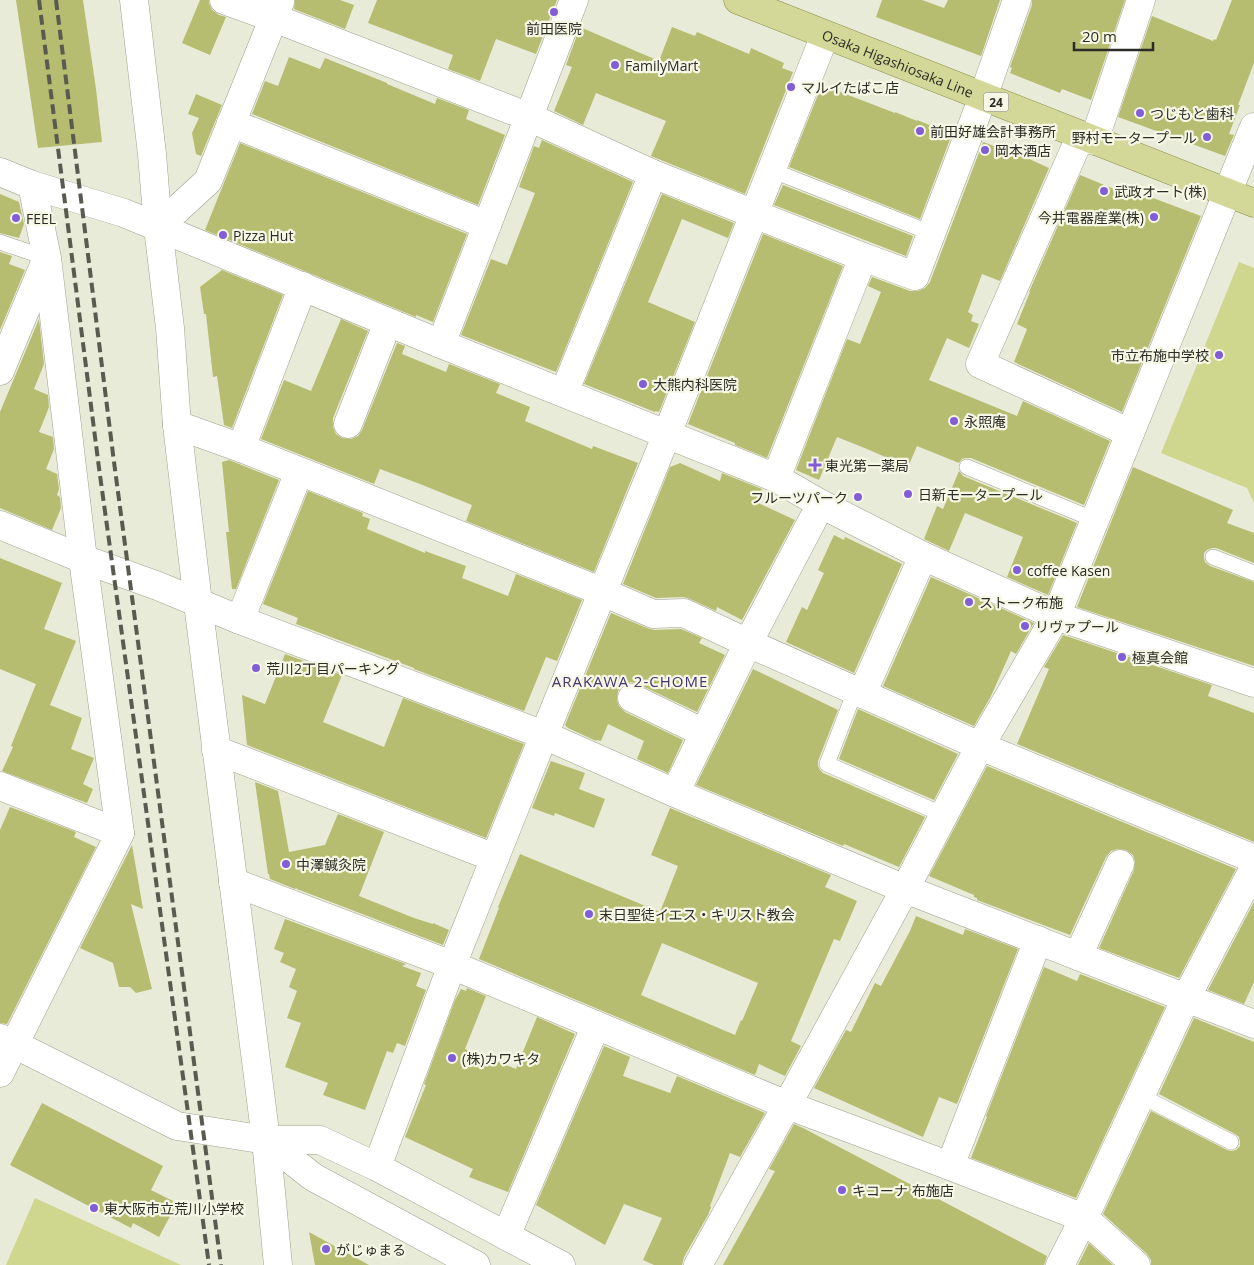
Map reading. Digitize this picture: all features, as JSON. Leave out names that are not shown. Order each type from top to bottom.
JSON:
[{"type":"main road","name":"Osaka Higashiosaka Line","points":[[738,0],[1254,203]]},
{"type":"street","points":[[134,0],[170,328],[177,424],[216,750],[266,1140],[278,1265]]},
{"type":"street","points":[[224,0],[278,9],[529,117],[653,174],[915,276],[983,97],[1017,0]]},
{"type":"street","points":[[441,344],[574,0]]},
{"type":"street","points":[[1130,433],[980,364],[1088,138],[1141,0]]},
{"type":"street","points":[[158,227],[208,181],[278,9]]},
{"type":"street","points":[[377,1167],[452,965],[667,434],[825,35]]},
{"type":"street","points":[[231,124],[487,225]]},
{"type":"street","points":[[698,1265],[905,888],[980,746],[1056,616],[1254,126]]},
{"type":"street","points":[[0,172],[32,185],[124,213],[441,344],[776,478],[821,504],[923,556],[1056,616],[1254,683]]},
{"type":"street","points":[[564,393],[653,174]]},
{"type":"street","points":[[0,1073],[7,1041],[120,833],[83,559],[46,258],[32,185]]},
{"type":"street","points":[[776,478],[863,256]]},
{"type":"street","points":[[2,358],[46,258]]},
{"type":"street","points":[[241,448],[303,286]]},
{"type":"street","points":[[348,424],[388,322]]},
{"type":"street","points":[[177,424],[603,592],[653,614],[684,612],[748,643],[980,746],[1254,859]]},
{"type":"street","points":[[240,620],[299,472]]},
{"type":"street","points":[[675,793],[748,643],[821,504]]},
{"type":"street","points":[[0,526],[158,586],[240,620],[544,735],[675,793],[905,888],[1254,1024]]},
{"type":"street","points":[[859,693],[923,556]]},
{"type":"street","points":[[632,698],[704,734]]},
{"type":"street","points":[[216,750],[495,858]]},
{"type":"street","points":[[0,786],[120,833]]},
{"type":"street","points":[[1078,956],[1120,864]]},
{"type":"street","points":[[1060,1265],[1084,1218],[1186,998],[1254,868]]},
{"type":"street","points":[[233,882],[452,965],[787,1105],[1084,1218],[1136,1265]]},
{"type":"street","points":[[950,1166],[1038,940]]},
{"type":"street","points":[[506,1236],[596,1025]]},
{"type":"street","points":[[7,1041],[177,1126],[266,1140],[320,1140],[377,1167],[561,1265]]},
{"type":"street","points":[[266,1140],[313,1177],[476,1265]]},
{"type":"lane","points":[[771,170],[931,232]]},
{"type":"lane","points":[[0,242],[46,258]]},
{"type":"lane","points":[[967,467],[1095,520]]},
{"type":"lane","points":[[1213,557],[1254,573]]},
{"type":"lane","points":[[859,693],[826,764],[944,815]]},
{"type":"lane","points":[[1141,1096],[1231,1142]]},
{"type":"green space","name":"市立布施中学校","points":[[1239,262],[1254,268],[1254,503],[1247,488],[1161,453]]},
{"type":"green space","points":[[35,1198],[181,1265],[6,1265]]},
{"type":"building","points":[[16,0],[83,0],[102,142],[38,148]]},
{"type":"building","points":[[200,0],[209,0],[212,10],[226,17],[210,55],[182,43]]},
{"type":"building","points":[[295,0],[340,0],[354,5],[345,29],[294,9]]},
{"type":"building","points":[[377,0],[557,0],[536,54],[496,39],[480,81],[448,69],[453,55],[368,23]]},
{"type":"building","points":[[882,0],[922,0],[944,8],[948,0],[1000,0],[981,56],[876,17]]},
{"type":"building","points":[[1032,0],[1125,0],[1091,100],[1062,89],[1060,93],[1010,73],[1012,68],[1010,67],[1032,5]]},
{"type":"building","points":[[1232,0],[1254,0],[1254,63],[1238,105],[1240,105],[1229,134],[1234,135],[1225,156],[1118,117],[1152,16],[1213,41],[1214,39],[1216,40]]},
{"type":"building","points":[[580,27],[659,61],[672,27],[695,36],[697,32],[749,54],[751,48],[784,63],[782,68],[793,72],[745,194],[651,156],[666,121],[596,93],[583,125],[554,111],[572,67],[566,65]]},
{"type":"building","points":[[289,57],[320,69],[325,58],[435,104],[437,98],[469,110],[466,119],[505,135],[478,205],[252,114],[265,81],[278,86]]},
{"type":"building","points":[[822,85],[952,134],[920,219],[789,167]]},
{"type":"building","points":[[196,94],[222,105],[201,156],[196,154],[192,133],[199,118],[188,114]]},
{"type":"building","points":[[542,140],[633,182],[556,372],[461,335],[491,259],[507,265],[535,193],[519,187],[534,146],[539,148]]},
{"type":"building","points":[[983,142],[1049,168],[1000,281],[982,274],[968,312],[973,315],[971,321],[979,324],[969,348],[947,338],[929,380],[1017,416],[1023,401],[1110,441],[1084,505],[971,458],[962,459],[959,463],[917,446],[908,467],[837,437],[819,480],[796,470],[847,339],[860,344],[881,292],[868,286],[872,277],[910,291],[918,291],[925,288],[930,282]]},
{"type":"building","points":[[240,143],[467,234],[433,322],[416,315],[416,317],[205,230]]},
{"type":"building","points":[[1080,175],[1143,199],[1145,195],[1201,216],[1122,412],[1014,362],[1027,329],[1017,324]]},
{"type":"building","points":[[783,185],[913,236],[906,256],[774,205]]},
{"type":"building","points":[[0,194],[19,202],[24,224],[19,238],[0,233]]},
{"type":"building","points":[[662,194],[734,223],[728,238],[682,219],[648,302],[695,322],[659,412],[655,412],[584,384]]},
{"type":"building","points":[[763,234],[843,266],[767,458],[688,424]]},
{"type":"building","points":[[0,252],[12,256],[9,264],[25,270],[0,330]]},
{"type":"building","points":[[222,270],[283,295],[232,428],[224,425],[217,376],[213,377],[206,314],[204,314],[200,287]]},
{"type":"building","points":[[39,319],[44,364],[34,389],[48,395],[49,407],[39,432],[53,437],[54,449],[46,469],[57,474],[59,489],[57,495],[60,497],[61,508],[52,530],[0,508],[0,412]]},
{"type":"building","points":[[341,319],[368,331],[333,418],[333,427],[336,434],[342,438],[351,439],[358,436],[362,430],[397,343],[405,346],[402,354],[446,372],[449,364],[500,384],[496,393],[530,407],[525,421],[592,449],[593,446],[638,463],[594,572],[466,521],[472,505],[420,484],[380,469],[374,484],[261,439],[284,380],[311,391]]},
{"type":"building","points":[[229,460],[279,480],[236,589],[232,589],[226,532],[229,532],[222,462]]},
{"type":"building","points":[[680,463],[720,481],[722,473],[762,489],[756,502],[795,520],[742,620],[717,607],[716,611],[684,597],[656,598],[623,584],[670,467]]},
{"type":"building","points":[[1133,467],[1233,510],[1227,523],[1254,533],[1254,563],[1216,548],[1207,550],[1204,553],[1204,558],[1205,562],[1210,566],[1254,582],[1254,666],[1077,607]]},
{"type":"building","points":[[959,471],[963,476],[1077,523],[1048,595],[1007,577],[1023,537],[965,513],[949,551],[924,539],[937,506],[943,509]]},
{"type":"building","points":[[308,491],[363,513],[362,516],[370,519],[367,529],[425,553],[425,551],[466,566],[462,578],[508,596],[516,574],[582,600],[557,661],[546,657],[524,711],[296,624],[298,618],[263,604]]},
{"type":"building","points":[[834,535],[844,540],[845,537],[902,564],[854,673],[786,642],[802,607],[807,610],[824,573],[818,570]]},
{"type":"building","points":[[0,558],[62,583],[44,629],[76,641],[50,705],[82,718],[71,749],[94,758],[83,784],[93,789],[87,803],[2,771],[13,747],[11,746],[36,684],[0,669]]},
{"type":"building","points":[[931,577],[1034,623],[1016,654],[1011,651],[991,696],[974,726],[883,686]]},
{"type":"building","points":[[611,613],[654,630],[681,629],[702,638],[699,643],[725,655],[697,712],[631,682],[624,685],[618,691],[617,700],[619,706],[625,712],[683,740],[668,773],[637,759],[644,741],[608,724],[601,741],[596,741],[565,725]]},
{"type":"building","points":[[1063,635],[1212,685],[1208,696],[1254,713],[1254,842],[1017,744],[1049,669],[1044,667]]},
{"type":"building","points":[[285,654],[342,675],[323,722],[384,747],[403,698],[524,744],[486,838],[247,745],[242,695],[265,704]]},
{"type":"building","points":[[753,669],[838,710],[818,761],[818,766],[823,773],[925,817],[899,867],[844,844],[843,846],[696,785]]},
{"type":"building","points":[[858,709],[958,754],[934,800],[839,759]]},
{"type":"building","points":[[551,761],[585,773],[579,789],[605,799],[594,828],[555,813],[554,816],[532,808]]},
{"type":"building","points":[[987,766],[1236,869],[1179,978],[1099,948],[1134,870],[1135,862],[1133,855],[1126,850],[1118,849],[1111,851],[1106,857],[1070,935],[977,900],[974,895],[929,876]]},
{"type":"building","points":[[255,782],[278,791],[289,852],[325,845],[338,814],[384,832],[359,896],[449,930],[443,945],[270,879]]},
{"type":"building","points":[[10,807],[76,832],[74,837],[96,847],[7,1024],[0,1023],[0,830]]},
{"type":"building","points":[[670,808],[831,875],[825,887],[857,901],[840,941],[834,939],[791,1041],[801,1046],[785,1076],[759,1064],[755,1075],[479,959],[520,854],[660,912],[678,866],[651,855]],"holes":[[[662,943],[758,983],[735,1035],[641,995]]]},
{"type":"building","points":[[132,845],[143,909],[131,904],[152,989],[136,993],[130,987],[119,987],[113,963],[80,948]]},
{"type":"building","points":[[1254,902],[1254,982],[1244,1004],[1208,990]]},
{"type":"building","points":[[916,916],[963,935],[965,929],[1018,949],[957,1104],[939,1097],[923,1137],[814,1088],[846,1030],[851,1032],[875,983],[881,986]]},
{"type":"building","points":[[285,919],[406,964],[402,966],[421,973],[416,986],[426,990],[405,1046],[397,1043],[393,1053],[387,1051],[365,1110],[323,1095],[328,1083],[285,1067],[301,1023],[287,1018],[297,991],[289,987],[296,969],[280,962],[284,953],[274,949]]},
{"type":"building","points":[[1044,967],[1077,981],[1080,974],[1165,1007],[1076,1198],[971,1158]]},
{"type":"building","points":[[467,988],[486,996],[465,1049],[516,1069],[537,1017],[575,1034],[508,1192],[469,1177],[473,1169],[405,1137],[426,1085],[424,1084],[455,1000],[461,989],[466,991]]},
{"type":"building","points":[[1194,1018],[1254,1042],[1254,1265],[1151,1265],[1151,1260],[1146,1253],[1103,1214],[1151,1111],[1227,1150],[1236,1150],[1240,1146],[1239,1137],[1235,1134],[1159,1094]]},
{"type":"building","points":[[604,1046],[630,1057],[623,1076],[670,1093],[677,1076],[765,1113],[740,1157],[730,1153],[708,1215],[684,1257],[682,1265],[654,1265],[643,1260],[662,1218],[624,1204],[605,1245],[536,1205]]},
{"type":"building","points":[[42,1103],[163,1166],[151,1190],[177,1203],[159,1237],[133,1223],[131,1228],[10,1165]]},
{"type":"building","name":"キコーナ 布施店","points":[[794,1124],[1047,1256],[1044,1265],[723,1265],[775,1171],[769,1169]]},
{"type":"building","points":[[309,1232],[369,1265],[315,1265]]},
{"type":"building","points":[[1089,1243],[1113,1265],[1078,1265]]},
{"type":"railway","points":[[39,0],[99,468],[209,1265]]},
{"type":"railway","points":[[56,0],[114,462],[221,1265]]},
{"type":"place","name":"前田医院","points":[[554,12]]},
{"type":"place","name":"FamilyMart","points":[[615,65]]},
{"type":"place","name":"マルイたばこ店","points":[[791,87]]},
{"type":"place","name":"つじもと歯科","points":[[1140,113]]},
{"type":"place","name":"前田好雄会計事務所","points":[[920,131]]},
{"type":"place","name":"野村モータープール","points":[[1207,137]]},
{"type":"place","name":"岡本酒店","points":[[985,150]]},
{"type":"place","name":"武政オート(株)","points":[[1104,191]]},
{"type":"place","name":"今井電器産業(株)","points":[[1154,217]]},
{"type":"place","name":"FEEL","points":[[16,218]]},
{"type":"place","name":"Pizza Hut","points":[[223,235]]},
{"type":"place","name":"市立布施中学校","points":[[1219,355]]},
{"type":"place","name":"大熊内科医院","points":[[643,384]]},
{"type":"place","name":"永照庵","points":[[954,421]]},
{"type":"place","name":"東光第一薬局","points":[[815,465]]},
{"type":"place","name":"日新モータープール","points":[[908,494]]},
{"type":"place","name":"フルーツパーク","points":[[858,497]]},
{"type":"place","name":"coffee Kasen","points":[[1017,570]]},
{"type":"place","name":"ストーク布施","points":[[969,602]]},
{"type":"place","name":"リヴァプール","points":[[1025,626]]},
{"type":"place","name":"極真会館","points":[[1122,657]]},
{"type":"place","name":"荒川2丁目パーキング","points":[[256,668]]},
{"type":"place","name":"中澤鍼灸院","points":[[286,864]]},
{"type":"place","name":"末日聖徒イエス・キリスト教会","points":[[589,914]]},
{"type":"place","name":"(株)カワキタ","points":[[452,1058]]},
{"type":"place","name":"キコーナ 布施店","points":[[842,1190]]},
{"type":"place","name":"東大阪市立荒川小学校","points":[[94,1208]]},
{"type":"place","name":"がじゅまる","points":[[326,1249]]},
{"type":"district","name":"ARAKAWA 2-CHOME","points":[[630,681]]}]
